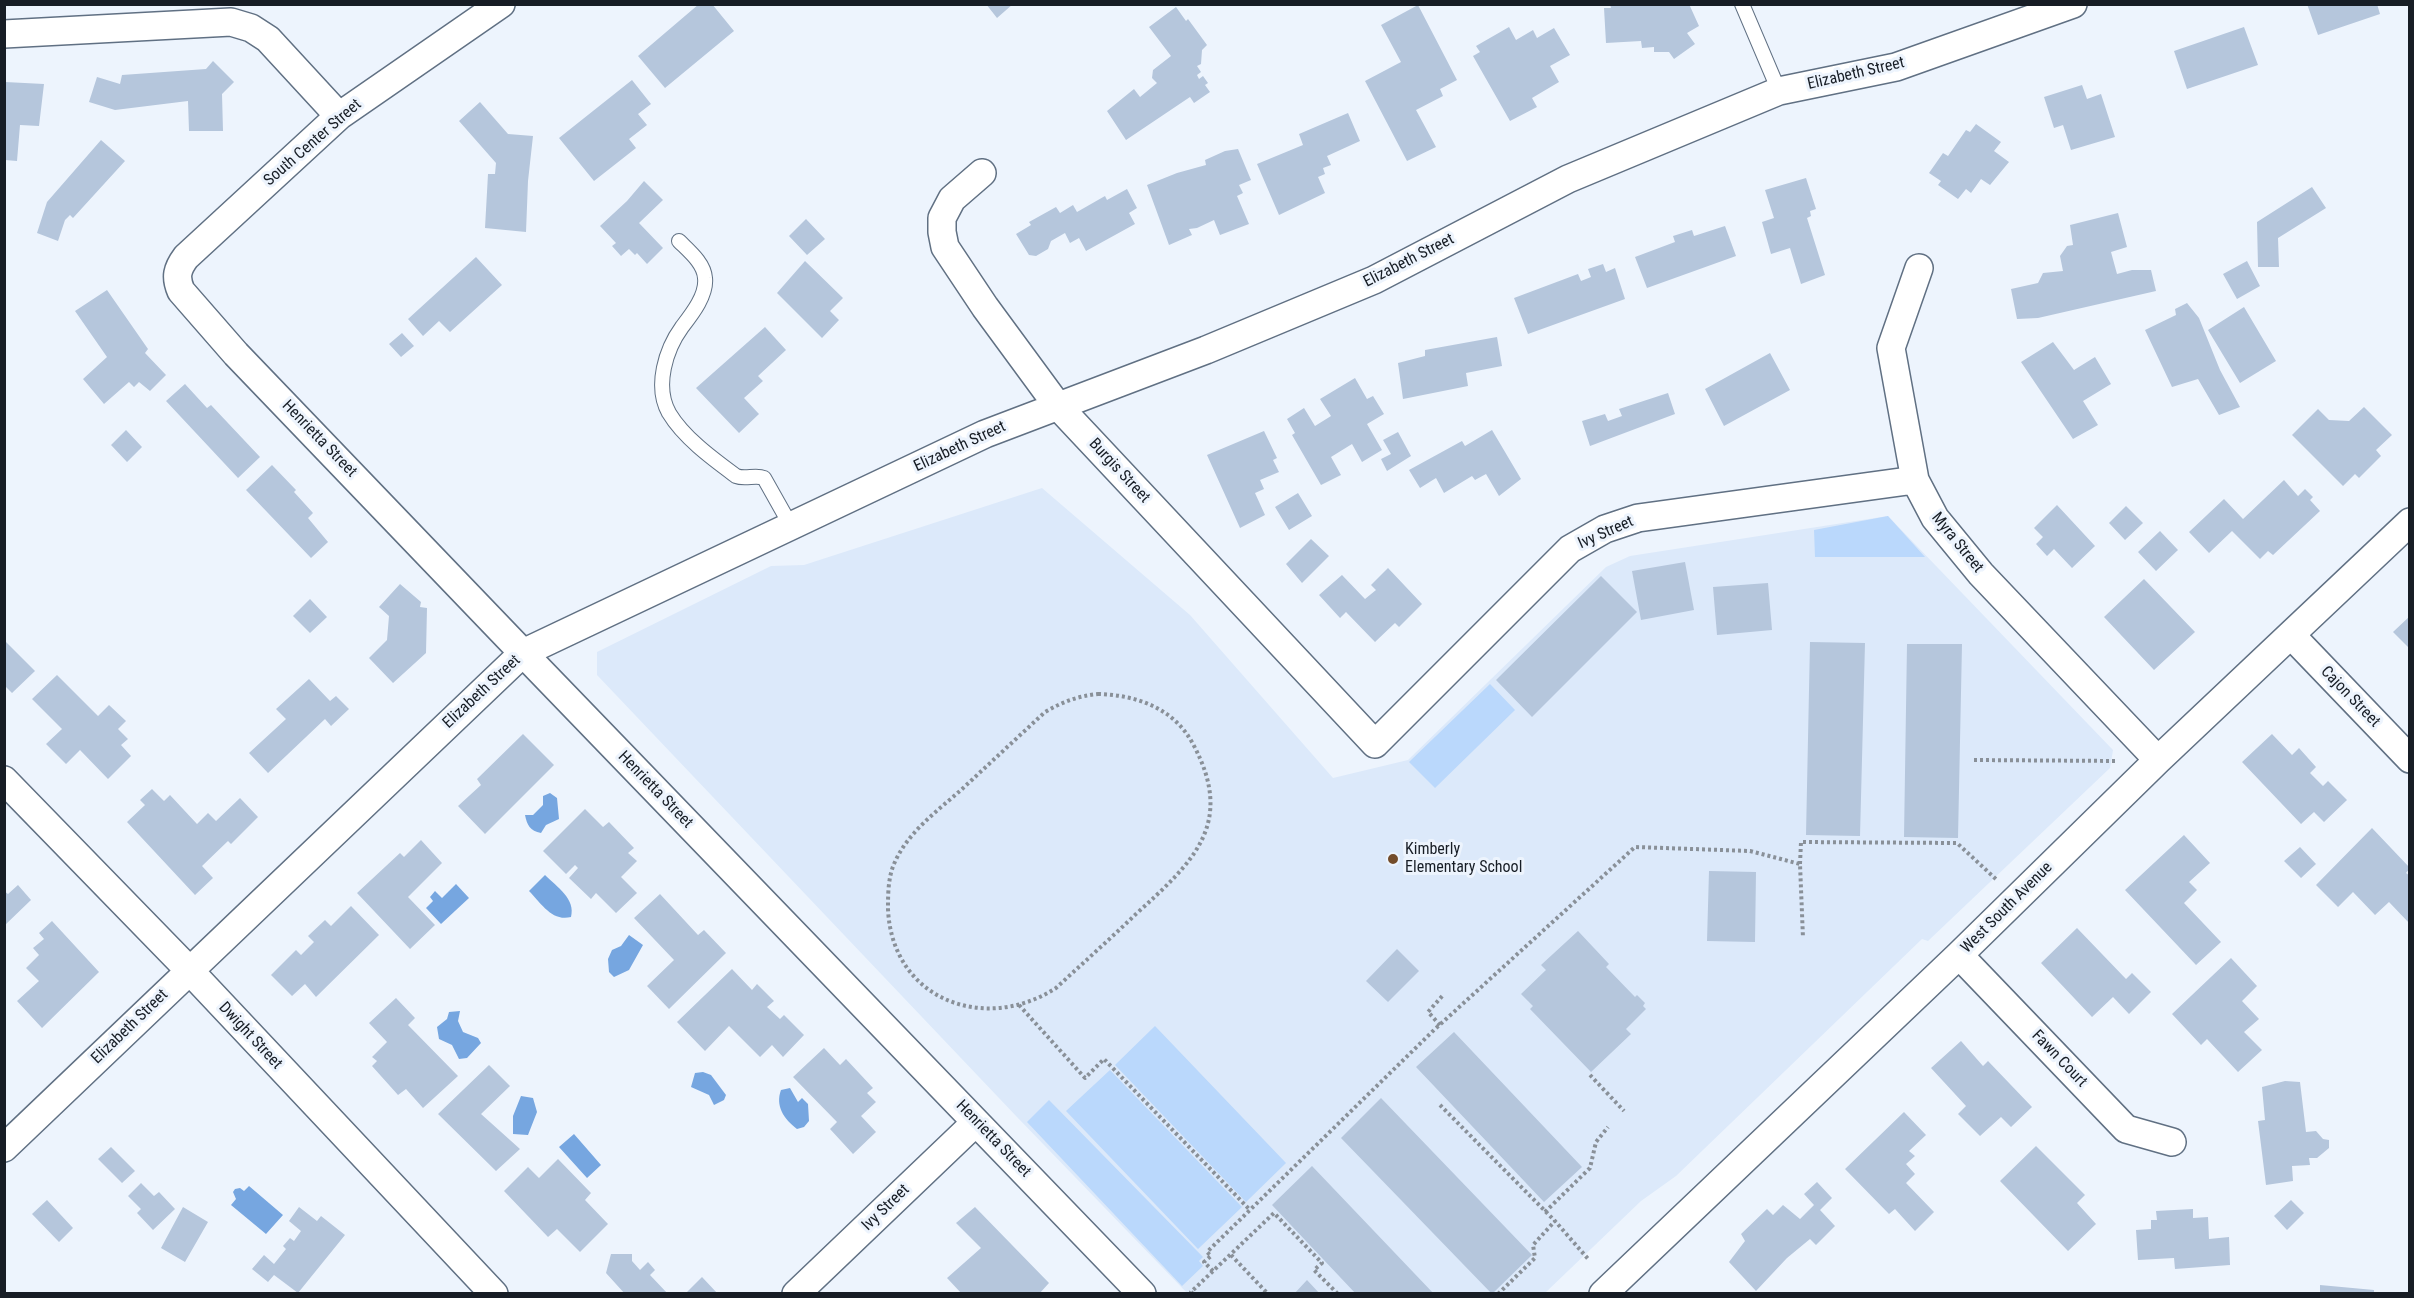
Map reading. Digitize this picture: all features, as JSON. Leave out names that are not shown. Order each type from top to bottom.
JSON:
[{"type":"street","name":"South Center Street","points":[[176,280],[178,267],[186,257],[339,116],[501,4]]},
{"type":"street","name":"Elizabeth Street","points":[[4,1148],[523,653],[985,434],[1206,350],[1374,280],[1568,179],[1779,91],[1896,67],[2073,4]]},
{"type":"street","points":[[4,34],[231,22],[251,28],[268,39],[339,116]]},
{"type":"street","name":"Burgis Street","points":[[982,173],[952,199],[942,218],[945,247],[985,308],[1057,405],[1375,744]]},
{"type":"street","name":"Myra Street","points":[[1919,268],[1891,348],[1915,480],[1935,518],[1981,574],[2158,760]]},
{"type":"street","name":"Henrietta Street","points":[[176,280],[181,291],[196,310],[523,653],[1142,1293]]},
{"type":"street","name":"Ivy Street","points":[[1375,744],[1570,549],[1605,530],[1638,518],[1915,480]]},
{"type":"street","name":"West South Avenue","points":[[1604,1293],[2409,522]]},
{"type":"street","name":"Cajon Street","points":[[2291,635],[2409,759]]},
{"type":"street","name":"Dwight Street","points":[[4,780],[189,970],[494,1293]]},
{"type":"street","name":"Fawn Court","points":[[1959,955],[2126,1129],[2172,1142]]},
{"type":"street","name":"Ivy Street","points":[[795,1293],[976,1122]]},
{"type":"lane","points":[[1742,4],[1779,91]]},
{"type":"lane","points":[[680,241],[702,267],[706,281],[697,306],[674,338],[666,357],[663,379],[669,413],[687,435],[736,476],[741,478],[759,475],[764,478],[791,526]]},
{"type":"path","points":[[1098,694],[1120,695],[1145,702],[1174,718],[1192,741],[1201,760],[1209,783],[1210,800],[1208,822],[1202,843],[1181,872],[1056,988],[1044,996],[1020,1005],[995,1010],[973,1008],[952,1002],[930,991],[913,974],[898,953],[889,926],[888,893],[894,865],[912,834],[1045,712],[1061,702],[1080,696],[1098,694]]},
{"type":"path","points":[[1974,760],[2118,761]]},
{"type":"path","points":[[1803,938],[1801,842],[1957,843],[1998,881]]},
{"type":"path","points":[[1213,1271],[1204,1262],[1210,1256],[1207,1252],[1440,1025],[1635,847],[1750,850],[1800,864]]},
{"type":"path","points":[[1440,1025],[1428,1012],[1444,994]]},
{"type":"path","points":[[1020,1005],[1085,1078],[1104,1059],[1250,1210]]},
{"type":"path","points":[[1590,1074],[1624,1111]]},
{"type":"path","points":[[1440,1105],[1555,1221],[1589,1260]]},
{"type":"path","points":[[1545,1212],[1590,1168],[1596,1142],[1608,1127]]},
{"type":"path","points":[[1193,1293],[1191,1292],[1274,1214],[1322,1263],[1314,1270],[1338,1293]]},
{"type":"path","points":[[1498,1293],[1536,1258],[1533,1245],[1555,1221]]},
{"type":"path","points":[[1231,1255],[1268,1293]]},
{"type":"shaded area","name":"Kimberly Elementary School","points":[[1042,488],[1190,615],[1333,778],[1408,760],[1606,567],[1630,556],[1888,516],[2113,750],[2110,768],[1928,941],[1922,939],[1676,1176],[1641,1201],[1545,1293],[1188,1294],[597,675],[597,652],[771,566],[804,565]]},
{"type":"shaded area","points":[[1888,516],[1925,557],[1815,557],[1814,530]]},
{"type":"shaded area","points":[[1490,684],[1515,710],[1435,788],[1409,762]]},
{"type":"shaded area","points":[[550,793],[557,798],[559,819],[546,825],[541,833],[534,831],[525,815],[533,815],[543,805],[543,796]]},
{"type":"shaded area","points":[[545,875],[568,899],[572,911],[571,917],[558,917],[553,914],[529,891]]},
{"type":"shaded area","points":[[456,884],[469,898],[441,924],[426,908],[433,901],[430,897],[435,891],[442,898]]},
{"type":"shaded area","points":[[629,935],[643,945],[629,970],[614,977],[609,972],[608,959],[612,950],[621,946]]},
{"type":"shaded area","points":[[460,1011],[458,1021],[463,1032],[478,1038],[481,1043],[467,1058],[459,1059],[452,1045],[439,1039],[437,1027],[447,1019],[449,1012]]},
{"type":"shaded area","points":[[1155,1026],[1286,1163],[1246,1202],[1115,1065]]},
{"type":"shaded area","points":[[1110,1070],[1242,1207],[1198,1249],[1066,1111]]},
{"type":"shaded area","points":[[703,1072],[711,1075],[726,1095],[724,1100],[714,1105],[709,1095],[691,1087],[695,1073]]},
{"type":"shaded area","points":[[790,1088],[798,1102],[802,1098],[808,1104],[809,1121],[804,1127],[797,1129],[788,1121],[780,1107],[781,1090]]},
{"type":"shaded area","points":[[521,1096],[533,1098],[537,1112],[528,1135],[513,1134],[513,1116]]},
{"type":"shaded area","points":[[1049,1100],[1203,1257],[1199,1261],[1203,1266],[1182,1286],[1027,1122]]},
{"type":"shaded area","points":[[574,1134],[601,1165],[587,1178],[559,1147]]},
{"type":"shaded area","points":[[249,1186],[283,1215],[266,1234],[231,1205],[236,1199],[233,1192],[235,1189],[240,1188],[244,1191]]},
{"type":"building","points":[[699,4],[712,4],[734,31],[665,88],[638,56]]},
{"type":"building","points":[[986,4],[1013,4],[997,18]]},
{"type":"building","points":[[1610,4],[1689,4],[1699,26],[1687,33],[1695,44],[1674,59],[1669,52],[1654,52],[1654,47],[1642,48],[1641,41],[1606,43],[1604,8],[1611,8]]},
{"type":"building","points":[[2307,4],[2377,4],[2380,14],[2318,35]]},
{"type":"building","points":[[1418,5],[1457,80],[1440,89],[1443,96],[1416,110],[1436,147],[1407,161],[1365,81],[1401,62],[1381,25]]},
{"type":"building","points":[[1176,7],[1207,45],[1202,50],[1201,64],[1197,66],[1201,72],[1197,75],[1199,79],[1203,76],[1210,92],[1194,103],[1190,97],[1126,140],[1107,111],[1134,89],[1140,97],[1157,83],[1152,78],[1153,70],[1171,56],[1149,27]]},
{"type":"building","points":[[1509,27],[1516,40],[1533,30],[1537,38],[1554,28],[1570,55],[1550,66],[1559,82],[1532,98],[1537,107],[1510,121],[1473,56],[1480,52],[1476,46]]},
{"type":"building","points":[[2244,27],[2258,65],[2187,89],[2174,51]]},
{"type":"building","points":[[213,61],[234,82],[222,94],[223,131],[189,131],[188,101],[115,110],[89,102],[97,77],[120,84],[122,75],[206,69]]},
{"type":"building","points":[[632,80],[651,104],[638,114],[647,125],[629,139],[636,148],[594,181],[559,138]]},
{"type":"building","points":[[5,82],[44,84],[39,126],[20,125],[17,161],[5,160]]},
{"type":"building","points":[[2082,85],[2087,99],[2101,94],[2115,137],[2071,150],[2063,125],[2054,128],[2044,97]]},
{"type":"building","points":[[480,102],[508,134],[533,136],[526,232],[485,228],[488,174],[495,174],[496,163],[459,121]]},
{"type":"building","points":[[1348,113],[1360,141],[1327,156],[1331,165],[1323,168],[1325,174],[1318,177],[1325,193],[1279,215],[1257,164],[1303,145],[1299,134]]},
{"type":"building","points":[[1976,124],[2001,142],[1994,151],[2009,162],[1990,185],[1981,179],[1971,193],[1966,189],[1958,199],[1938,185],[1941,181],[1929,173],[1943,153],[1948,156],[1966,130],[1970,132]]},
{"type":"building","points":[[101,140],[125,161],[73,218],[70,215],[65,220],[58,241],[37,233],[47,202]]},
{"type":"building","points":[[1238,149],[1251,180],[1239,185],[1243,193],[1237,196],[1249,224],[1220,235],[1214,220],[1189,229],[1192,235],[1169,245],[1147,185],[1206,165],[1205,160],[1225,151]]},
{"type":"building","points":[[1806,178],[1816,209],[1810,211],[1811,216],[1807,218],[1825,275],[1801,284],[1790,248],[1771,254],[1762,222],[1774,218],[1765,190]]},
{"type":"building","points":[[644,181],[663,200],[639,223],[663,248],[647,264],[637,253],[635,255],[629,249],[621,256],[612,246],[616,243],[600,226],[627,201]]},
{"type":"building","points":[[2312,187],[2326,208],[2278,238],[2279,267],[2258,267],[2257,222]]},
{"type":"building","points":[[1127,189],[1137,208],[1129,213],[1135,224],[1086,251],[1079,238],[1070,243],[1065,233],[1051,241],[1048,249],[1036,256],[1029,255],[1016,234],[1031,225],[1029,222],[1056,207],[1060,213],[1073,205],[1077,212],[1105,196],[1107,200]]},
{"type":"building","points":[[2118,213],[2127,247],[2111,252],[2117,274],[2132,270],[2151,270],[2156,291],[2038,318],[2017,319],[2011,289],[2038,283],[2043,273],[2063,271],[2060,256],[2067,246],[2073,245],[2070,225]]},
{"type":"building","points":[[806,219],[825,239],[807,255],[789,236]]},
{"type":"building","points":[[1725,226],[1736,256],[1647,288],[1635,257],[1675,242],[1673,236],[1692,230],[1694,236]]},
{"type":"building","points":[[476,257],[502,285],[450,332],[439,321],[423,336],[408,319]]},
{"type":"building","points":[[805,261],[843,298],[830,311],[839,320],[822,338],[777,293]]},
{"type":"building","points":[[2247,261],[2260,286],[2237,299],[2223,274]]},
{"type":"building","points":[[1603,264],[1606,272],[1615,268],[1625,299],[1528,334],[1514,298],[1578,274],[1581,281],[1591,277],[1588,269]]},
{"type":"building","points":[[107,290],[148,349],[145,353],[166,375],[150,391],[139,382],[134,387],[129,382],[104,404],[83,379],[107,357],[75,311]]},
{"type":"building","points":[[2187,303],[2199,318],[2220,370],[2240,407],[2219,415],[2198,379],[2172,387],[2145,330],[2176,315],[2175,309]]},
{"type":"building","points":[[2244,307],[2276,361],[2240,383],[2208,330]]},
{"type":"building","points":[[765,327],[786,350],[758,376],[763,381],[744,398],[759,414],[739,433],[696,388]]},
{"type":"building","points":[[402,333],[414,346],[401,357],[389,344]]},
{"type":"building","points":[[1497,337],[1502,366],[1466,373],[1468,386],[1403,399],[1398,363],[1425,356],[1425,350]]},
{"type":"building","points":[[2053,342],[2074,370],[2095,357],[2111,384],[2083,401],[2098,425],[2073,439],[2021,362]]},
{"type":"building","points":[[1770,353],[1790,390],[1724,426],[1705,389]]},
{"type":"building","points":[[1355,378],[1367,399],[1373,396],[1384,414],[1367,424],[1382,450],[1362,462],[1352,444],[1331,457],[1341,475],[1321,485],[1292,435],[1295,433],[1287,419],[1304,408],[1315,426],[1331,416],[1320,399]]},
{"type":"building","points":[[185,384],[207,408],[211,405],[260,457],[238,478],[166,401]]},
{"type":"building","points":[[1668,393],[1675,414],[1590,446],[1582,421],[1605,414],[1608,421],[1622,416],[1619,409]]},
{"type":"building","points":[[2364,407],[2392,435],[2376,450],[2381,456],[2359,478],[2355,474],[2343,486],[2292,435],[2318,409],[2329,420],[2349,421]]},
{"type":"building","points":[[126,430],[142,447],[127,462],[111,445]]},
{"type":"building","points":[[1492,430],[1521,479],[1499,496],[1486,474],[1475,480],[1472,476],[1444,493],[1436,478],[1420,488],[1409,470],[1462,441],[1465,446]]},
{"type":"building","points":[[1264,431],[1277,458],[1273,460],[1279,472],[1260,480],[1264,489],[1255,493],[1265,515],[1240,528],[1207,455]]},
{"type":"building","points":[[1398,432],[1411,456],[1387,471],[1381,459],[1391,454],[1383,440]]},
{"type":"building","points":[[272,465],[296,490],[294,492],[313,513],[308,518],[328,542],[311,558],[246,490]]},
{"type":"building","points":[[2284,480],[2298,496],[2305,489],[2313,497],[2310,500],[2320,511],[2273,555],[2268,551],[2260,559],[2232,531],[2209,553],[2189,532],[2224,499],[2243,519]]},
{"type":"building","points":[[1298,493],[1312,516],[1289,530],[1275,507]]},
{"type":"building","points":[[2057,505],[2095,546],[2072,568],[2054,549],[2047,556],[2036,544],[2043,537],[2034,528]]},
{"type":"building","points":[[2126,506],[2143,523],[2125,540],[2109,523]]},
{"type":"building","points":[[2160,531],[2178,550],[2156,571],[2138,552]]},
{"type":"building","points":[[1311,539],[1329,556],[1302,583],[1286,564]]},
{"type":"building","points":[[1685,562],[1694,610],[1641,620],[1632,571]]},
{"type":"building","points":[[1388,568],[1422,604],[1399,627],[1395,623],[1375,642],[1346,612],[1340,618],[1319,595],[1342,575],[1365,599],[1376,590],[1371,585]]},
{"type":"building","points":[[1601,576],[1637,612],[1532,717],[1496,680]]},
{"type":"building","points":[[2144,579],[2195,632],[2154,670],[2104,617]]},
{"type":"building","points":[[1768,583],[1772,630],[1717,635],[1713,587]]},
{"type":"building","points":[[400,584],[421,602],[420,607],[427,608],[426,653],[393,683],[369,658],[387,640],[389,616],[379,607]]},
{"type":"building","points":[[310,599],[327,617],[310,633],[293,616]]},
{"type":"building","points":[[2410,616],[2410,649],[2393,632]]},
{"type":"building","points":[[4,640],[35,671],[12,693],[4,685]]},
{"type":"building","points":[[1810,642],[1865,643],[1860,836],[1806,835]]},
{"type":"building","points":[[1907,644],[1962,644],[1958,838],[1904,837]]},
{"type":"building","points":[[57,675],[98,716],[109,705],[126,721],[118,729],[128,739],[121,745],[131,756],[108,779],[80,750],[66,764],[46,744],[62,729],[32,699]]},
{"type":"building","points":[[309,679],[330,701],[336,696],[349,709],[331,726],[325,719],[268,773],[249,753],[286,719],[276,709]]},
{"type":"building","points":[[523,734],[554,765],[485,834],[458,806],[481,785],[477,779]]},
{"type":"building","points":[[2272,734],[2292,755],[2299,748],[2316,767],[2310,773],[2323,786],[2328,781],[2347,800],[2324,822],[2314,812],[2301,824],[2242,762]]},
{"type":"building","points":[[152,789],[164,801],[170,795],[197,824],[208,813],[216,821],[240,798],[258,817],[231,844],[228,841],[202,866],[213,878],[195,895],[127,822],[145,805],[140,800]]},
{"type":"building","points":[[585,809],[603,827],[609,822],[634,848],[628,853],[637,861],[621,877],[637,893],[616,913],[596,893],[591,899],[569,878],[578,868],[575,865],[566,874],[543,851]]},
{"type":"building","points":[[2372,828],[2410,868],[2406,873],[2410,876],[2410,924],[2389,902],[2375,915],[2353,892],[2338,907],[2316,885]]},
{"type":"building","points":[[2184,835],[2210,863],[2189,882],[2197,890],[2184,903],[2221,942],[2196,965],[2125,890]]},
{"type":"building","points":[[421,840],[442,863],[408,897],[435,925],[410,949],[357,893],[400,853],[404,857]]},
{"type":"building","points":[[2300,847],[2316,864],[2301,878],[2284,861]]},
{"type":"building","points":[[1709,871],[1756,872],[1755,942],[1707,941]]},
{"type":"building","points":[[18,885],[31,900],[4,926],[4,891],[8,894]]},
{"type":"building","points":[[660,894],[698,935],[704,930],[726,953],[669,1009],[647,986],[674,960],[634,918]]},
{"type":"building","points":[[351,906],[379,935],[316,997],[305,984],[292,996],[271,975],[296,950],[301,955],[314,942],[308,936],[325,920],[331,926]]},
{"type":"building","points":[[52,921],[99,972],[42,1028],[17,1001],[39,981],[26,968],[39,955],[33,948],[44,939],[39,933]]},
{"type":"building","points":[[2077,928],[2126,979],[2132,973],[2151,992],[2129,1014],[2113,997],[2092,1017],[2041,963]]},
{"type":"building","points":[[1578,931],[1609,964],[1606,967],[1635,997],[1637,995],[1645,1003],[1643,1006],[1646,1009],[1626,1029],[1631,1034],[1591,1072],[1530,1009],[1533,1006],[1521,994],[1546,970],[1541,965]]},
{"type":"building","points":[[1397,949],[1419,971],[1388,1002],[1366,981]]},
{"type":"building","points":[[2231,958],[2257,986],[2242,1001],[2259,1019],[2244,1032],[2262,1050],[2238,1072],[2207,1039],[2201,1045],[2172,1014]]},
{"type":"building","points":[[732,969],[752,990],[757,984],[774,1001],[767,1007],[780,1019],[784,1015],[804,1035],[783,1057],[772,1045],[760,1057],[729,1026],[705,1051],[677,1022]]},
{"type":"building","points":[[396,998],[415,1018],[408,1025],[458,1076],[423,1108],[406,1089],[398,1095],[372,1066],[377,1061],[372,1057],[387,1042],[369,1023]]},
{"type":"building","points":[[1454,1032],[1582,1167],[1544,1202],[1416,1067]]},
{"type":"building","points":[[1961,1041],[1983,1066],[1988,1061],[2032,1107],[2011,1127],[2001,1117],[1980,1136],[1958,1114],[1966,1106],[1931,1068]]},
{"type":"building","points":[[824,1048],[840,1065],[846,1059],[873,1088],[867,1093],[876,1102],[861,1116],[876,1132],[853,1154],[830,1129],[837,1122],[793,1077]]},
{"type":"building","points":[[489,1065],[510,1086],[481,1114],[520,1149],[496,1171],[438,1114]]},
{"type":"building","points":[[2285,1081],[2300,1082],[2306,1132],[2316,1131],[2323,1139],[2329,1140],[2329,1148],[2317,1158],[2309,1158],[2310,1165],[2292,1166],[2293,1181],[2266,1185],[2258,1121],[2265,1120],[2262,1087]]},
{"type":"building","points":[[1381,1098],[1532,1255],[1492,1294],[1341,1138]]},
{"type":"building","points":[[1904,1112],[1926,1135],[1909,1151],[1915,1156],[1906,1164],[1915,1174],[1906,1183],[1934,1212],[1915,1231],[1895,1209],[1889,1214],[1845,1169]]},
{"type":"building","points":[[2036,1146],[2085,1195],[2077,1203],[2096,1224],[2068,1251],[2000,1181]]},
{"type":"building","points":[[111,1147],[135,1171],[122,1183],[98,1159]]},
{"type":"building","points":[[558,1159],[591,1193],[585,1200],[608,1224],[580,1252],[557,1229],[548,1237],[504,1191],[528,1167],[539,1178]]},
{"type":"building","points":[[1312,1166],[1434,1294],[1356,1294],[1272,1205]]},
{"type":"building","points":[[1817,1182],[1832,1198],[1820,1210],[1835,1226],[1816,1245],[1810,1239],[1787,1258],[1756,1291],[1729,1262],[1745,1241],[1741,1234],[1767,1209],[1773,1215],[1783,1205],[1800,1219],[1814,1205],[1804,1194]]},
{"type":"building","points":[[141,1183],[154,1196],[159,1192],[175,1209],[153,1230],[137,1213],[141,1209],[128,1196]]},
{"type":"building","points":[[47,1200],[73,1228],[59,1242],[32,1214]]},
{"type":"building","points":[[2291,1200],[2304,1213],[2287,1230],[2274,1216]]},
{"type":"building","points":[[183,1207],[208,1222],[185,1262],[161,1248]]},
{"type":"building","points":[[299,1207],[317,1221],[321,1216],[345,1235],[298,1293],[274,1275],[268,1282],[252,1269],[264,1255],[274,1264],[286,1249],[283,1246],[290,1238],[294,1241],[301,1231],[289,1221]]},
{"type":"building","points":[[975,1207],[1049,1283],[1039,1294],[962,1294],[947,1278],[981,1248],[956,1223]]},
{"type":"building","points":[[2193,1209],[2193,1218],[2208,1217],[2209,1239],[2229,1237],[2230,1265],[2175,1269],[2174,1258],[2138,1260],[2136,1230],[2151,1229],[2151,1220],[2157,1220],[2156,1211]]},
{"type":"building","points":[[611,1254],[632,1254],[632,1261],[640,1270],[648,1262],[655,1270],[650,1275],[668,1294],[625,1294],[606,1273]]},
{"type":"building","points":[[702,1277],[718,1294],[685,1294]]},
{"type":"building","points":[[1307,1280],[1320,1294],[1294,1294]]},
{"type":"building","points":[[2320,1285],[2374,1290],[2374,1294],[2320,1294]]},
{"type":"place","name":"Kimberly Elementary School","points":[[1393,859]]}]
